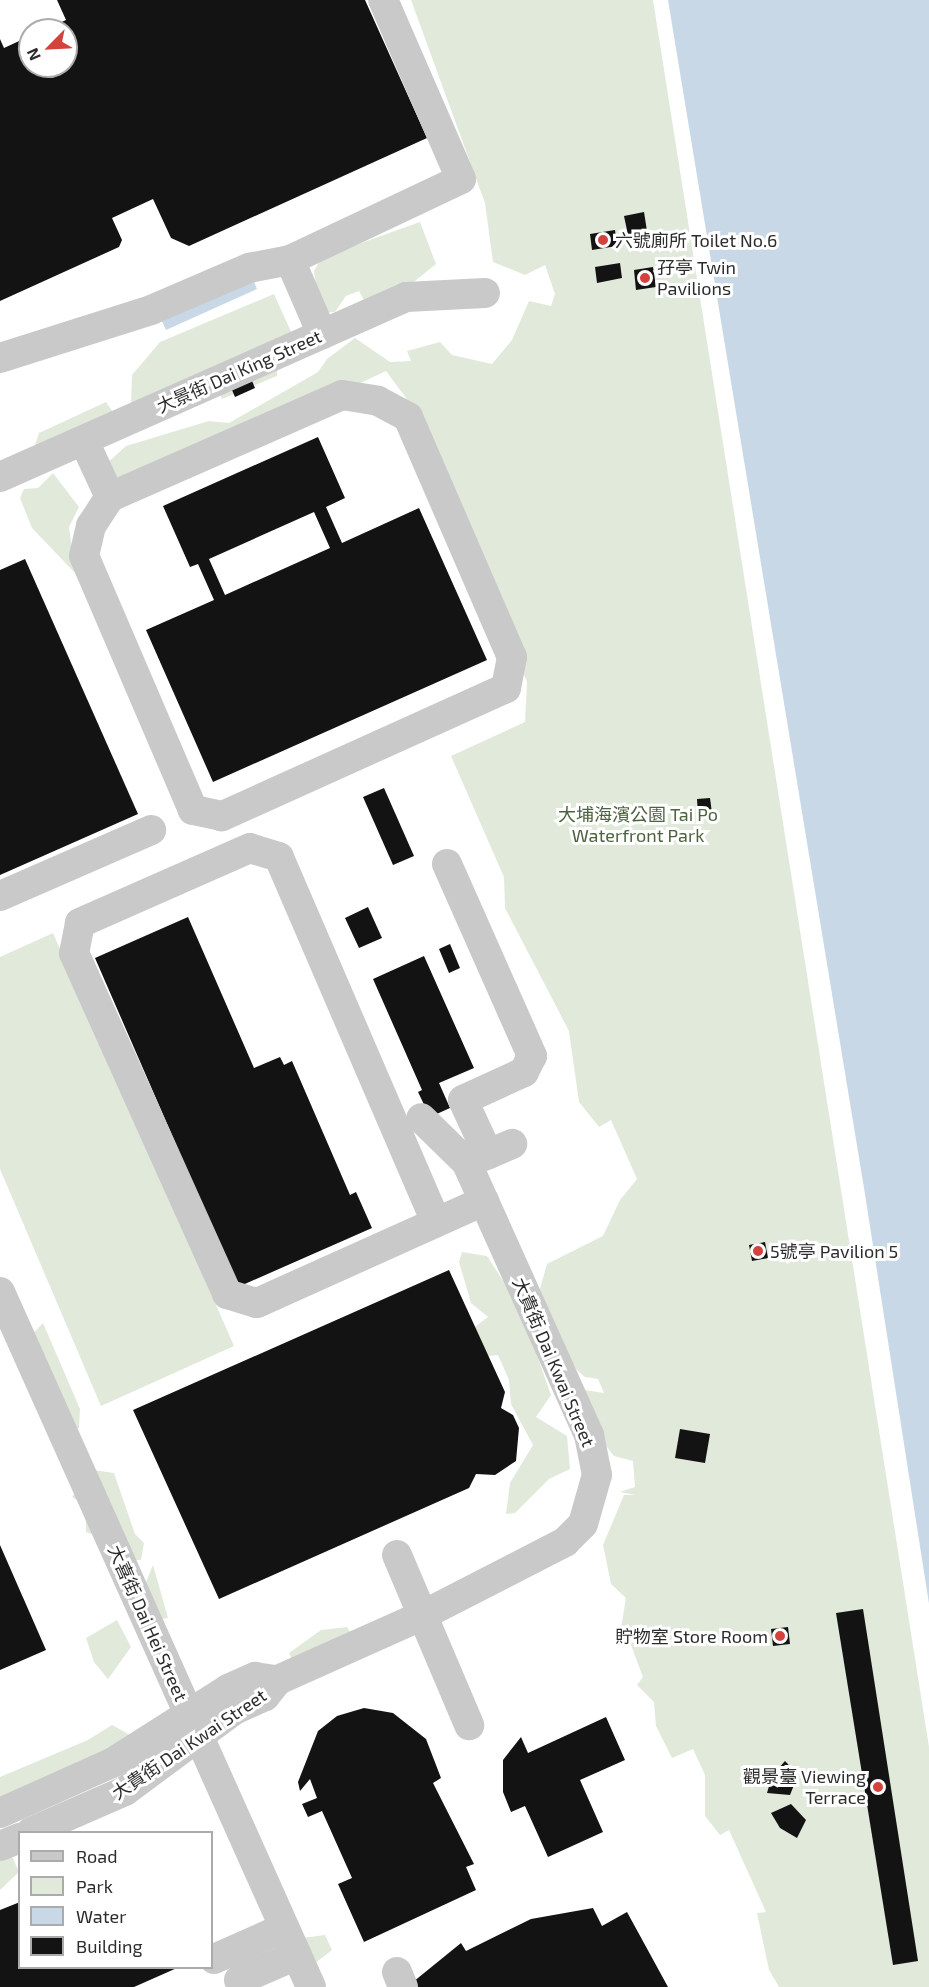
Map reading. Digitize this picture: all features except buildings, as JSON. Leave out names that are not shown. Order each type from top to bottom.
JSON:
[{"type":"street","points":[[0,358],[151,310],[249,268],[290,260],[461,179],[383,0]]},
{"type":"street","points":[[290,260],[322,334]]},
{"type":"street","name":"大景街 Dai King Street","points":[[0,477],[406,297],[485,293]]},
{"type":"street","points":[[342,395],[378,401],[408,417],[512,657],[506,688],[222,816],[193,810],[84,556],[91,526],[110,497],[342,395]]},
{"type":"street","points":[[84,441],[110,497]]},
{"type":"street","points":[[0,896],[151,830]]},
{"type":"street","points":[[436,1222],[279,857],[250,848],[80,923],[74,953],[227,1294],[257,1303],[483,1201]]},
{"type":"street","name":"大貴街 Dai Kwai Street","points":[[35,1831],[125,1791],[194,1725],[255,1677],[278,1680],[423,1615],[564,1542],[584,1524],[597,1474],[589,1435],[483,1201],[489,1154],[464,1100],[528,1069],[532,1056],[447,864]]},
{"type":"street","points":[[421,1118],[489,1154]]},
{"type":"street","name":"大喜街 Dai Hei Street","points":[[0,1292],[311,1987]]},
{"type":"street","points":[[397,1555],[470,1725]]},
{"type":"street","name":"大貴街 Dai Kwai Street","points":[[0,1813],[194,1725]]},
{"type":"street","points":[[0,1846],[18,1839]]},
{"type":"street","points":[[214,1959],[284,1928]]},
{"type":"street","points":[[239,1980],[297,1955]]},
{"type":"green space","name":"大埔海濱公園 Tai Po Waterfront Park","points":[[411,0],[653,0],[929,1747],[929,1987],[779,1987],[769,1970],[757,1913],[766,1912],[729,1830],[720,1835],[705,1816],[705,1775],[693,1749],[672,1758],[656,1726],[654,1702],[637,1685],[643,1677],[631,1645],[620,1634],[626,1598],[611,1584],[603,1545],[624,1495],[635,1495],[620,1492],[635,1487],[633,1461],[614,1456],[604,1443],[584,1390],[604,1393],[598,1379],[585,1377],[529,1328],[547,1264],[603,1236],[620,1200],[637,1179],[611,1120],[599,1127],[579,1102],[569,1031],[505,908],[504,877],[451,756],[525,722],[527,682],[412,406],[386,371],[116,498],[106,464],[126,446],[209,421],[229,423],[318,372],[327,359],[355,338],[390,362],[411,361],[407,351],[440,342],[452,355],[492,364],[512,340],[529,301],[551,306],[555,294],[545,265],[525,275],[493,262],[485,203]]},
{"type":"green space","points":[[420,222],[436,264],[415,281],[366,304],[359,291],[346,296],[335,312],[320,313],[314,271],[322,257]]},
{"type":"green space","points":[[274,294],[292,334],[278,340],[277,376],[222,399],[211,376],[131,406],[132,375],[160,342]]},
{"type":"green space","points":[[106,402],[128,434],[34,448],[39,433]]},
{"type":"green space","points":[[53,473],[79,507],[69,527],[75,573],[32,528],[20,498],[24,489],[38,488]]},
{"type":"green space","points":[[53,933],[234,1346],[101,1406],[0,1169],[0,957]]},
{"type":"green space","points":[[462,1252],[487,1256],[520,1307],[551,1395],[536,1417],[567,1436],[570,1469],[549,1479],[515,1513],[506,1514],[510,1483],[533,1445],[511,1404],[509,1380],[498,1355],[480,1357],[469,1331],[488,1317],[471,1303],[459,1262]]},
{"type":"green space","points":[[43,1323],[80,1409],[79,1428],[50,1433],[28,1339]]},
{"type":"green space","points":[[93,1470],[114,1473],[135,1534],[144,1543],[141,1560],[113,1560],[103,1538],[86,1532],[86,1506],[72,1497]]},
{"type":"green space","points":[[153,1565],[168,1618],[137,1623],[146,1582]]},
{"type":"green space","points":[[117,1620],[131,1647],[108,1679],[94,1662],[86,1638]]},
{"type":"green space","points":[[347,1627],[358,1645],[298,1674],[289,1653],[321,1630]]},
{"type":"green space","points":[[112,1725],[141,1741],[0,1817],[0,1777],[88,1740]]},
{"type":"green space","points":[[12,1856],[18,1873],[0,1890],[0,1861]]},
{"type":"green space","points":[[325,1935],[332,1950],[314,1964],[302,1938]]},
{"type":"water","points":[[668,0],[929,0],[929,1604],[864,1188]]},
{"type":"water","points":[[252,277],[257,289],[166,330],[161,319]]},
{"type":"place","name":"六號廁所 Toilet No.6","points":[[603,240]]},
{"type":"place","name":"孖亭 Twin Pavilions","points":[[645,278]]},
{"type":"place","name":"5號亭 Pavilion 5","points":[[758,1251]]},
{"type":"place","name":"貯物室 Store Room","points":[[780,1636]]},
{"type":"place","name":"觀景臺 Viewing Terrace","points":[[878,1787]]}]
